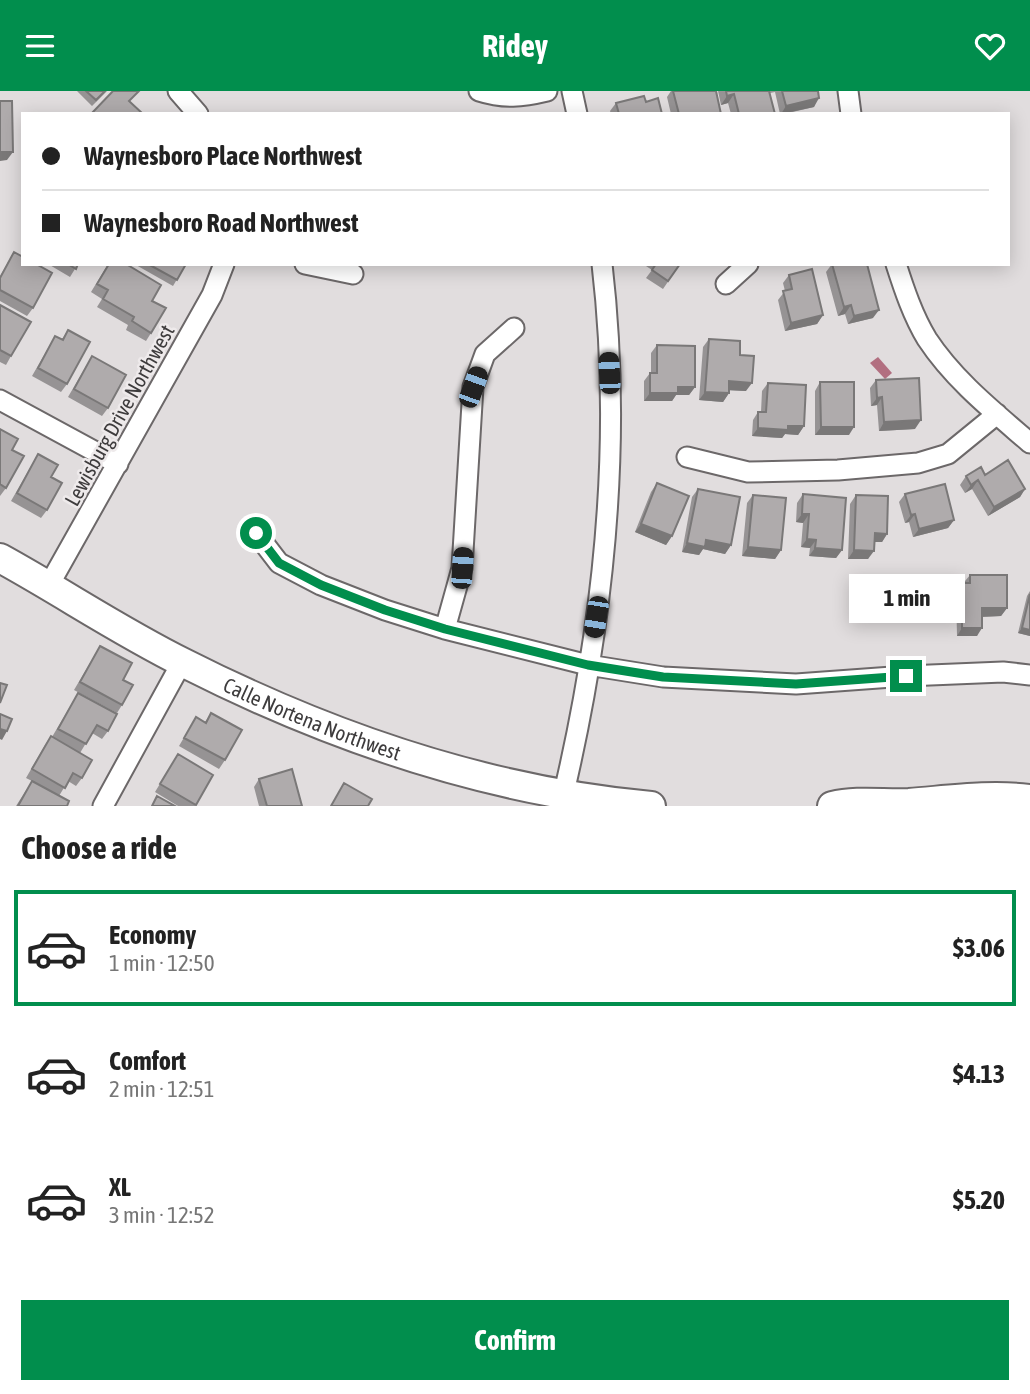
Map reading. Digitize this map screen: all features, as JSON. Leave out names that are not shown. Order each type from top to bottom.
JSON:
[{"type":"street","points":[[178,91],[196,112]]},
{"type":"street","points":[[480,91],[498,97],[521,97],[547,91]]},
{"type":"street","points":[[572,91],[577,112]]},
{"type":"street","points":[[848,91],[851,112]]},
{"type":"street","name":"Lewisburg Drive Northwest","points":[[49,585],[212,295],[223,266]]},
{"type":"street","points":[[315,266],[353,274]]},
{"type":"street","points":[[562,800],[604,567],[611,399],[602,266]]},
{"type":"street","points":[[726,283],[746,266]]},
{"type":"street","points":[[896,266],[909,304],[926,338],[956,377],[1030,443]]},
{"type":"street","points":[[445,629],[462,568],[473,387],[485,353],[514,328]]},
{"type":"street","points":[[0,400],[118,464]]},
{"type":"street","points":[[687,457],[748,472],[838,470],[918,463],[948,454],[997,414]]},
{"type":"street","points":[[256,533],[279,563],[321,585],[385,610],[445,629],[588,665],[663,677],[796,684],[1003,672],[1030,675]]},
{"type":"street","name":"Calle Nortena Northwest","points":[[0,558],[181,662],[269,704],[375,746],[562,800],[652,806]]},
{"type":"street","points":[[103,806],[181,662]]},
{"type":"street","points":[[832,806],[845,803],[907,803],[981,796],[1030,799]]},
{"type":"shaded area","points":[[878,357],[892,373],[885,379],[870,363]]},
{"type":"building","points":[[86,91],[105,91],[96,100]]},
{"type":"building","points":[[113,91],[139,91],[129,101],[141,112],[93,112]]},
{"type":"building","points":[[673,91],[716,91],[721,112],[678,112]]},
{"type":"building","points":[[726,91],[769,91],[774,112],[738,112],[734,94],[727,96]]},
{"type":"building","points":[[782,91],[818,91],[819,98],[786,106]]},
{"type":"building","points":[[644,96],[646,102],[658,98],[662,112],[618,112],[616,103]]},
{"type":"building","points":[[0,101],[12,101],[13,152],[0,152]]},
{"type":"building","points":[[14,252],[21,256],[21,266],[40,266],[52,273],[33,308],[0,290],[0,278]]},
{"type":"building","points":[[108,266],[129,266],[161,285],[152,301],[166,308],[151,333],[132,321],[134,317],[103,299],[108,290],[97,284]]},
{"type":"building","points":[[152,266],[185,266],[177,280]]},
{"type":"building","points":[[655,266],[679,266],[668,281],[652,270]]},
{"type":"building","points":[[833,266],[868,266],[879,310],[854,316],[851,305],[844,307]]},
{"type":"building","points":[[812,269],[823,315],[791,323],[783,291],[792,289],[789,275]]},
{"type":"building","points":[[0,305],[31,322],[11,356],[0,350]]},
{"type":"building","points":[[68,330],[90,342],[67,384],[38,368],[55,336],[63,340]]},
{"type":"building","points":[[709,339],[740,341],[740,355],[754,356],[752,383],[729,381],[729,393],[705,392]]},
{"type":"building","points":[[657,345],[695,346],[695,387],[678,387],[678,393],[650,393],[650,373],[657,373]]},
{"type":"building","points":[[92,356],[126,375],[108,408],[74,389]]},
{"type":"building","points":[[919,378],[921,420],[884,422],[882,397],[877,398],[876,380]]},
{"type":"building","points":[[820,382],[854,382],[854,427],[821,427]]},
{"type":"building","points":[[768,383],[806,385],[804,426],[788,426],[788,430],[758,428],[758,412],[766,412]]},
{"type":"building","points":[[0,429],[18,439],[12,450],[24,456],[6,488],[0,484]]},
{"type":"building","points":[[38,454],[58,465],[51,477],[62,483],[47,510],[17,493]]},
{"type":"building","points":[[1008,460],[1025,489],[994,507],[978,480],[971,485],[966,476],[981,467],[985,475]]},
{"type":"building","points":[[657,483],[689,496],[672,536],[641,524]]},
{"type":"building","points":[[945,484],[954,520],[919,529],[915,514],[911,515],[905,494]]},
{"type":"building","points":[[698,489],[740,497],[731,545],[706,540],[705,547],[687,543]]},
{"type":"building","points":[[803,494],[846,498],[842,550],[815,548],[816,540],[807,539],[809,514],[802,514]]},
{"type":"building","points":[[753,495],[786,498],[781,550],[748,547]]},
{"type":"building","points":[[856,495],[888,496],[887,534],[875,533],[874,551],[854,550]]},
{"type":"building","points":[[970,575],[1007,575],[1007,608],[982,608],[982,628],[962,628],[962,583],[970,583]]},
{"type":"building","points":[[1030,594],[1030,630],[1022,628]]},
{"type":"building","points":[[100,646],[132,663],[123,680],[133,685],[122,705],[80,682]]},
{"type":"building","points":[[0,683],[7,685],[0,703]]},
{"type":"building","points":[[78,693],[117,714],[108,731],[97,725],[86,744],[58,729]]},
{"type":"building","points":[[211,713],[242,730],[225,760],[184,738],[196,717],[206,723]]},
{"type":"building","points":[[0,714],[12,719],[7,731],[0,729]]},
{"type":"building","points":[[51,736],[92,760],[82,778],[73,773],[65,788],[32,769]]},
{"type":"building","points":[[178,754],[213,775],[196,805],[160,784]]},
{"type":"building","points":[[292,769],[302,806],[267,806],[259,779]]},
{"type":"building","points":[[32,781],[69,801],[67,806],[18,806]]},
{"type":"building","points":[[344,783],[372,799],[368,806],[331,806]]},
{"type":"building","points":[[157,796],[175,806],[152,806]]},
{"type":"route","points":[[256,533],[279,563],[321,585],[385,610],[445,629],[588,665],[663,677],[796,684],[906,676]]}]
